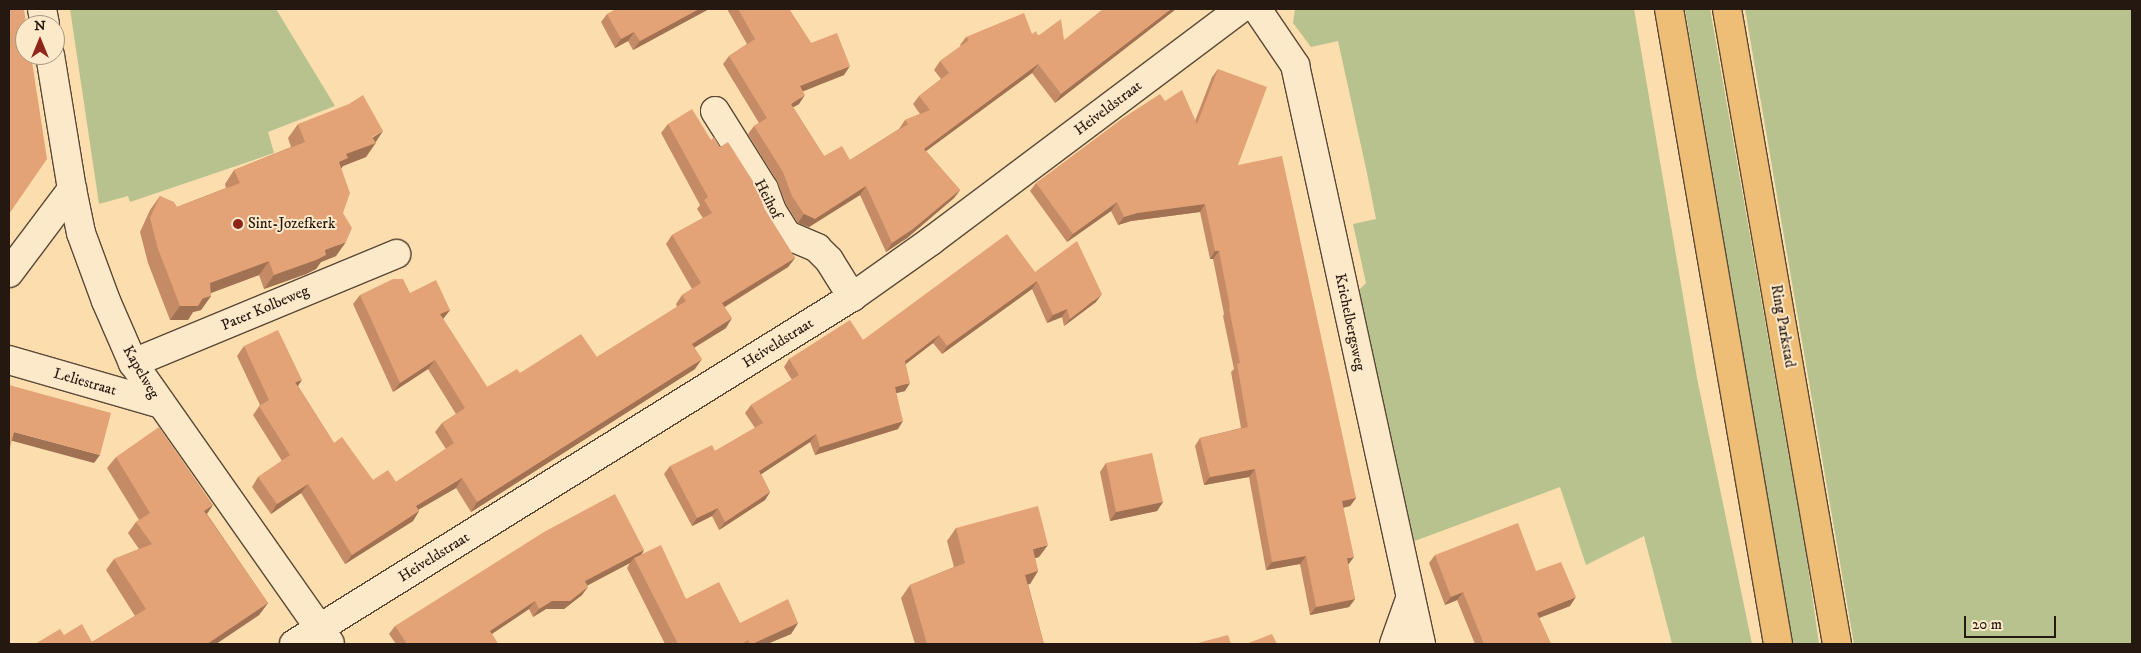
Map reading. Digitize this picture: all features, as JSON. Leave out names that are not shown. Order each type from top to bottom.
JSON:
[{"type":"highway","points":[[1669,9],[1778,644]]},
{"type":"highway","name":"Ring Parkstad","points":[[1727,9],[1837,644]]},
{"type":"street","name":"Heiveldstraat","points":[[294,644],[326,636],[852,296],[931,241],[1240,9]]},
{"type":"street","name":"Krichelbergsweg","points":[[1258,9],[1295,65],[1421,644]]},
{"type":"street","name":"Kapelweg","points":[[52,65],[72,189],[87,250],[106,301],[133,363],[326,636]]},
{"type":"street","name":"Heihof","points":[[715,111],[764,189],[772,211],[787,235],[817,248],[829,260],[852,296]]},
{"type":"street","points":[[9,273],[72,189]]},
{"type":"street","name":"Pater Kolbeweg","points":[[133,363],[396,254]]},
{"type":"street","name":"Leliestraat","points":[[9,360],[161,404]]},
{"type":"street","points":[[1394,644],[1410,598]]},
{"type":"green space","points":[[70,9],[276,9],[335,106],[268,132],[274,153],[130,202],[128,196],[99,204]]},
{"type":"green space","points":[[1295,9],[1634,9],[1697,378],[1752,644],[1672,644],[1644,536],[1586,565],[1560,487],[1412,542],[1358,291],[1366,283],[1353,224],[1376,219],[1367,173],[1338,41],[1311,47],[1293,23]]},
{"type":"green space","points":[[1685,9],[1710,9],[1806,553],[1819,644],[1792,644]]},
{"type":"green space","points":[[1745,9],[2132,9],[2132,644],[1854,644]]},
{"type":"building","points":[[9,9],[24,9],[25,15],[15,15],[15,65],[33,65],[47,159],[9,214]]},
{"type":"building","points":[[616,9],[699,9],[640,41],[634,32],[621,39],[607,14]]},
{"type":"building","points":[[738,9],[789,9],[811,43],[837,33],[850,66],[800,86],[805,95],[791,104],[824,156],[842,146],[850,160],[908,124],[905,120],[930,110],[919,96],[949,73],[940,61],[969,40],[966,37],[1024,13],[1032,34],[1036,31],[1038,36],[1061,19],[1064,40],[1103,9],[1171,9],[1061,94],[1038,64],[924,149],[960,190],[913,229],[892,243],[866,186],[815,219],[804,214],[792,196],[783,172],[754,126],[767,118],[729,56],[755,39]]},
{"type":"building","points":[[1218,69],[1267,87],[1238,165],[1282,156],[1356,498],[1342,501],[1354,557],[1347,558],[1355,599],[1316,607],[1306,556],[1272,562],[1255,469],[1210,477],[1200,438],[1248,427],[1237,364],[1240,363],[1230,307],[1219,251],[1215,251],[1205,204],[1137,213],[1124,217],[1117,202],[1073,234],[1036,183],[1123,118],[1160,94],[1165,101],[1182,90],[1197,124]]},
{"type":"building","name":"Sint-Jozefkerk","points":[[363,95],[383,131],[372,137],[376,143],[346,154],[348,158],[339,162],[350,193],[343,213],[352,228],[346,242],[325,250],[326,255],[316,260],[274,275],[269,261],[210,283],[211,296],[203,298],[198,306],[180,306],[158,249],[150,218],[160,196],[174,202],[177,207],[240,183],[234,170],[305,142],[298,124],[349,104]]},
{"type":"building","points":[[692,109],[711,140],[714,137],[720,147],[728,142],[756,186],[765,210],[795,258],[722,303],[732,318],[692,344],[702,359],[477,502],[462,478],[416,506],[419,511],[352,555],[308,484],[277,504],[258,477],[290,455],[259,406],[269,400],[244,346],[278,330],[302,380],[295,382],[334,443],[342,437],[373,480],[388,470],[396,482],[454,443],[442,423],[465,408],[435,360],[400,383],[360,295],[393,279],[403,279],[410,293],[436,280],[450,310],[440,314],[487,387],[517,369],[520,373],[581,334],[597,357],[686,301],[682,295],[701,283],[672,235],[712,213],[704,200],[708,197],[668,124]]},
{"type":"building","points":[[1007,234],[1035,272],[1077,241],[1102,294],[1070,319],[1067,309],[1053,315],[1037,281],[947,346],[939,335],[905,361],[910,383],[895,387],[903,421],[820,447],[816,434],[759,471],[770,492],[725,522],[718,508],[697,518],[670,466],[712,445],[715,451],[763,423],[751,405],[799,375],[789,359],[850,320],[863,340]]},
{"type":"building","points":[[9,385],[111,413],[100,455],[14,432],[9,448]]},
{"type":"building","points":[[159,427],[213,505],[204,511],[268,603],[207,644],[35,644],[60,629],[64,635],[82,624],[92,642],[146,609],[114,559],[152,544],[136,522],[150,513],[116,457]]},
{"type":"building","points":[[1152,453],[1163,502],[1116,512],[1106,463]]},
{"type":"building","points":[[615,494],[644,550],[585,581],[588,587],[570,601],[552,601],[539,609],[535,601],[490,631],[498,644],[407,644],[395,626],[544,532]]},
{"type":"building","points":[[1038,506],[1048,545],[1033,549],[1038,571],[1025,575],[1044,644],[927,644],[910,585],[965,563],[956,528]]},
{"type":"building","points":[[1518,523],[1536,571],[1561,562],[1576,597],[1537,613],[1551,644],[1484,644],[1463,592],[1451,597],[1435,555]]},
{"type":"building","points":[[661,545],[686,599],[719,582],[740,623],[788,599],[798,623],[752,644],[748,640],[741,644],[678,644],[634,558]]},
{"type":"building","points":[[1272,634],[1277,644],[1246,644]]},
{"type":"building","points":[[1228,635],[1231,644],[1198,643]]},
{"type":"place","name":"Sint-Jozefkerk","points":[[238,224]]}]
